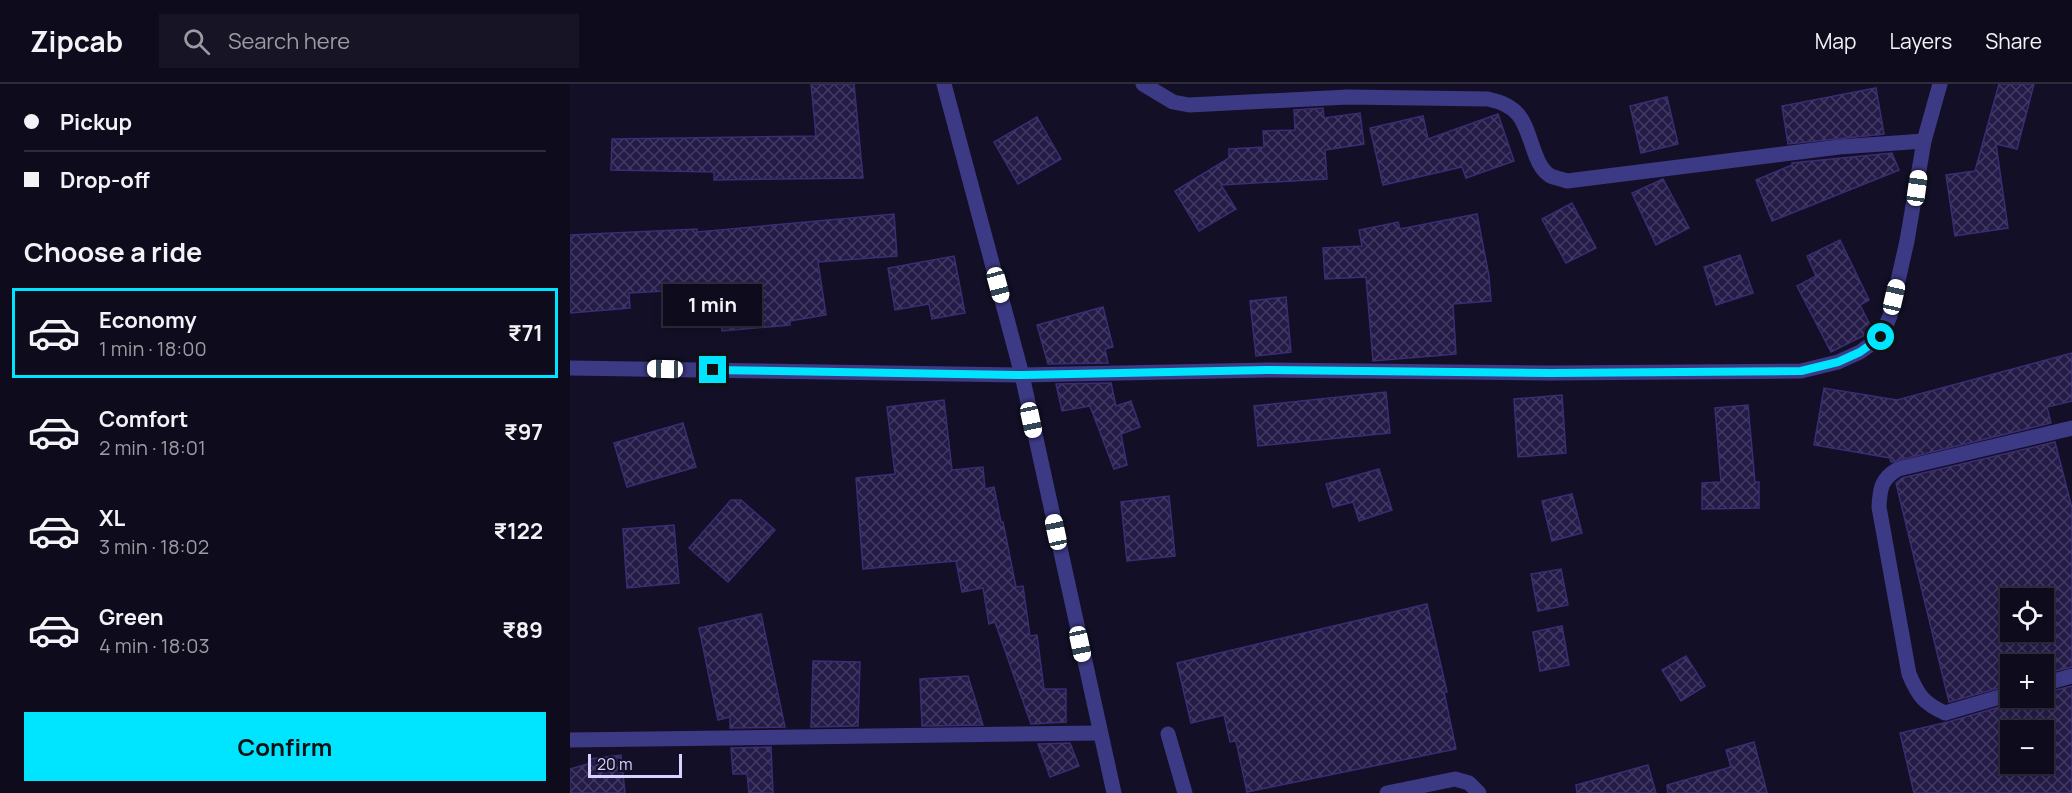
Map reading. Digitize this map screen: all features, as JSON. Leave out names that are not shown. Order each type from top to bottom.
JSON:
[{"type":"street","points":[[944,84],[1022,375],[1099,734],[1114,793]]},
{"type":"street","points":[[1143,84],[1173,102],[1189,105],[1348,97],[1488,99],[1503,102],[1516,110],[1525,121],[1540,167],[1550,176],[1567,181],[1839,147],[1924,141]]},
{"type":"street","points":[[570,368],[1022,375],[1267,370],[1551,373],[1801,371],[1838,362],[1860,352],[1881,337],[1890,316],[1907,241],[1924,141],[1940,84]]},
{"type":"street","points":[[2000,697],[1945,713],[1930,706],[1918,694],[1909,674],[1880,507],[1880,492],[1886,476],[1898,469],[2072,428]]},
{"type":"street","points":[[2054,681],[2072,676]]},
{"type":"street","points":[[570,740],[1099,734]]},
{"type":"street","points":[[1168,734],[1185,793]]},
{"type":"street","points":[[1387,793],[1455,779],[1469,783],[1479,793]]},
{"type":"building","points":[[811,84],[854,84],[863,178],[714,180],[714,172],[611,170],[612,139],[816,136]]},
{"type":"building","points":[[1999,84],[2034,84],[2017,149],[1996,144],[2008,228],[1955,236],[1946,175],[1975,171]]},
{"type":"building","points":[[1876,88],[1884,134],[1788,144],[1782,106]]},
{"type":"building","points":[[1667,97],[1678,144],[1641,153],[1630,106]]},
{"type":"building","points":[[1323,108],[1324,118],[1360,113],[1364,144],[1325,150],[1327,179],[1221,185],[1236,209],[1199,231],[1175,191],[1229,158],[1229,149],[1264,147],[1263,131],[1295,130],[1294,110]]},
{"type":"building","points":[[1498,114],[1514,161],[1466,178],[1462,167],[1383,185],[1370,128],[1423,116],[1428,139]]},
{"type":"building","points":[[1037,117],[1061,159],[1018,184],[994,142]]},
{"type":"building","points":[[1892,153],[1899,170],[1772,221],[1756,180],[1792,165],[1792,163]]},
{"type":"building","points":[[1663,179],[1689,228],[1656,245],[1632,193]]},
{"type":"building","points":[[1572,203],[1596,248],[1566,263],[1542,219]]},
{"type":"building","points":[[894,214],[897,256],[818,262],[826,315],[790,321],[790,325],[722,331],[719,288],[629,293],[630,308],[570,313],[570,235],[697,229],[697,232]]},
{"type":"building","points":[[1477,214],[1489,276],[1491,301],[1453,304],[1456,354],[1373,361],[1366,277],[1325,279],[1323,248],[1362,246],[1359,230],[1398,222],[1400,229]]},
{"type":"building","points":[[1840,240],[1869,300],[1860,305],[1873,331],[1831,352],[1797,286],[1816,276],[1807,256]]},
{"type":"building","points":[[1740,255],[1753,293],[1716,305],[1704,267]]},
{"type":"building","points":[[954,256],[965,313],[932,319],[929,304],[895,310],[888,268]]},
{"type":"building","points":[[1286,297],[1291,352],[1256,356],[1250,301]]},
{"type":"building","points":[[1103,307],[1113,347],[1105,349],[1108,363],[1048,364],[1037,325]]},
{"type":"building","points":[[2072,353],[2072,401],[2047,407],[2051,423],[1891,462],[1890,458],[1814,445],[1824,388],[1897,400]]},
{"type":"building","points":[[1111,383],[1116,406],[1131,401],[1140,427],[1121,434],[1127,465],[1114,469],[1090,406],[1062,411],[1056,384]]},
{"type":"building","points":[[1386,392],[1390,433],[1258,446],[1254,406]]},
{"type":"building","points":[[1562,395],[1566,453],[1518,457],[1514,399]]},
{"type":"building","points":[[944,400],[952,470],[983,467],[985,489],[994,487],[1016,587],[1023,586],[1030,636],[1037,635],[1044,689],[1066,689],[1066,722],[1031,724],[995,622],[989,624],[983,588],[962,592],[956,561],[863,569],[856,478],[895,474],[887,407]]},
{"type":"building","points":[[1748,405],[1755,482],[1759,482],[1759,508],[1702,509],[1702,483],[1721,482],[1715,408]]},
{"type":"building","points":[[683,423],[696,467],[627,487],[614,443]]},
{"type":"building","points":[[2055,442],[2072,508],[2072,667],[2054,671],[2054,654],[2000,654],[2000,688],[1949,702],[1896,483],[1902,478]]},
{"type":"building","points":[[1379,469],[1392,510],[1359,521],[1353,502],[1333,507],[1326,484]]},
{"type":"building","points":[[1572,494],[1582,533],[1552,541],[1542,501]]},
{"type":"building","points":[[1169,496],[1175,556],[1127,561],[1121,502]]},
{"type":"building","points":[[731,500],[741,500],[775,530],[728,582],[689,548]]},
{"type":"building","points":[[674,525],[679,583],[627,588],[623,529]]},
{"type":"building","points":[[1561,569],[1568,605],[1538,611],[1531,574]]},
{"type":"building","points":[[1427,604],[1447,692],[1444,692],[1456,749],[1247,792],[1236,741],[1230,742],[1224,715],[1191,723],[1177,663]]},
{"type":"building","points":[[761,614],[785,727],[730,728],[730,717],[718,720],[699,628]]},
{"type":"building","points":[[1562,626],[1569,665],[1540,671],[1533,632]]},
{"type":"building","points":[[1686,656],[1705,686],[1681,701],[1662,670]]},
{"type":"building","points":[[813,661],[860,662],[858,726],[811,727]]},
{"type":"building","points":[[968,676],[983,725],[922,726],[920,679]]},
{"type":"building","points":[[2072,686],[2072,793],[1914,793],[1900,733],[2000,707],[2054,708],[2054,690]]},
{"type":"building","points":[[1754,742],[1767,793],[1668,793],[1667,785],[1731,767],[1726,750]]},
{"type":"building","points":[[1070,743],[1079,766],[1050,777],[1038,744]]},
{"type":"building","points":[[771,747],[773,793],[749,793],[747,774],[733,774],[731,748]]},
{"type":"building","points":[[621,755],[625,793],[570,793],[570,769],[591,763],[590,759]]},
{"type":"building","points":[[1648,765],[1656,793],[1577,793],[1576,785]]},
{"type":"route","points":[[713,370],[1022,375],[1267,370],[1551,373],[1801,371],[1838,362],[1860,352],[1881,337]]}]
